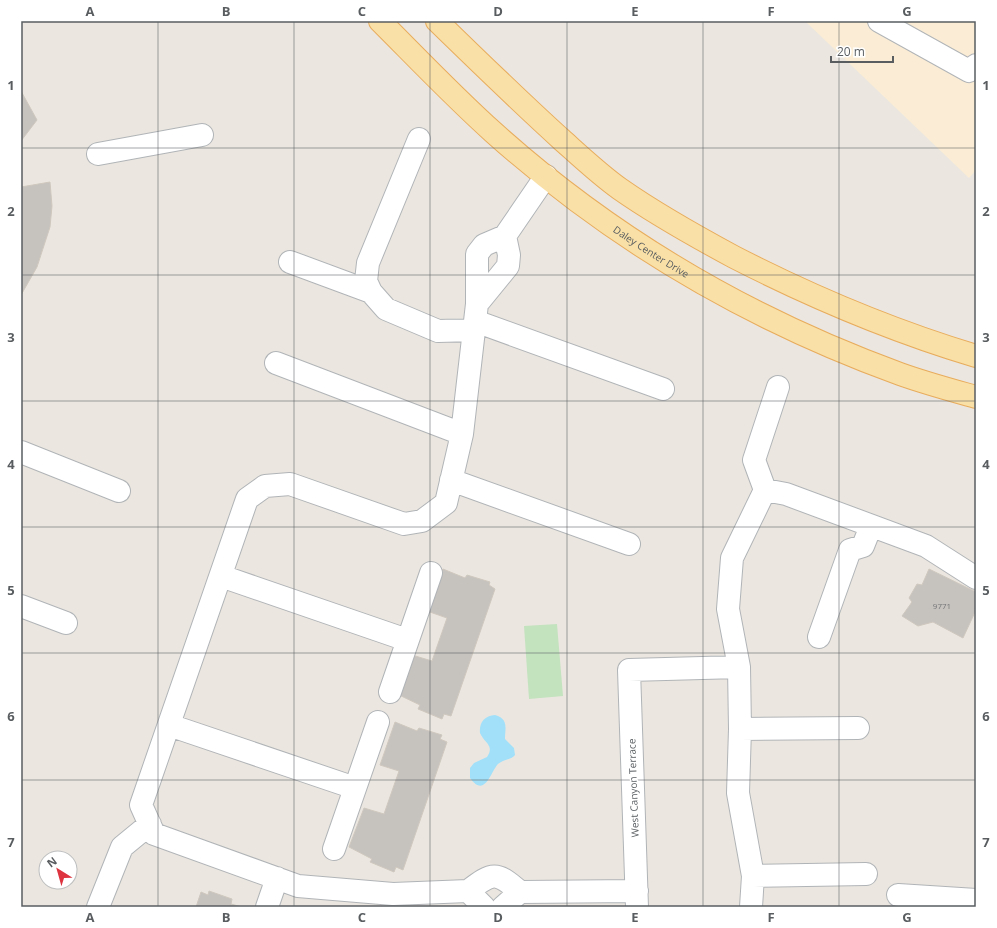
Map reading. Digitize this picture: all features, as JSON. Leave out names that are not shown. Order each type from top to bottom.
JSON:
[{"type":"main road","name":"Daley Center Drive","points":[[380,21],[493,132],[546,176],[654,255],[729,300],[802,335],[902,375],[976,397]]},
{"type":"main road","points":[[437,21],[513,96],[580,155],[619,188],[673,225],[765,273],[818,297],[924,340],[976,356]]},
{"type":"street","points":[[879,21],[969,71],[976,65]]},
{"type":"street","points":[[98,154],[202,135]]},
{"type":"street","points":[[419,139],[368,263],[366,281],[371,292],[386,309],[438,331],[475,318],[508,266],[509,255],[505,236]]},
{"type":"street","points":[[546,176],[505,236],[484,245],[477,254],[475,318],[462,434],[446,503],[422,521],[404,524],[290,484],[265,486],[247,499],[141,805],[154,834],[298,886],[409,900],[468,892],[484,879],[494,875],[504,878],[520,892],[637,899]]},
{"type":"street","points":[[290,262],[371,292]]},
{"type":"street","points":[[475,318],[663,389]]},
{"type":"street","points":[[276,363],[462,434]]},
{"type":"street","points":[[751,907],[753,876],[738,793],[740,728],[739,667],[728,609],[732,558],[765,490],[754,460],[778,387]]},
{"type":"street","points":[[21,452],[119,491]]},
{"type":"street","points":[[451,480],[629,544]]},
{"type":"street","points":[[765,490],[786,494],[926,546],[976,578]]},
{"type":"street","points":[[819,637],[850,550],[864,546],[871,526]]},
{"type":"street","points":[[390,692],[431,573]]},
{"type":"street","points":[[221,576],[407,640]]},
{"type":"street","points":[[21,606],[66,623]]},
{"type":"street","name":"West Canyon Terrace","points":[[637,899],[629,670],[739,667]]},
{"type":"street","points":[[334,849],[378,722]]},
{"type":"street","points":[[168,725],[355,788]]},
{"type":"street","points":[[740,728],[858,728]]},
{"type":"street","points":[[98,907],[122,847],[150,824]]},
{"type":"street","points":[[753,876],[866,874]]},
{"type":"street","points":[[267,907],[277,878]]},
{"type":"street","points":[[468,892],[484,907]]},
{"type":"street","points":[[504,907],[520,892]]},
{"type":"street","points":[[898,895],[976,900]]},
{"type":"shaded area","points":[[805,21],[976,21],[976,170],[969,178]]},
{"type":"green space","points":[[557,624],[563,696],[529,699],[524,626]]},
{"type":"water","points":[[495,715],[504,721],[506,728],[505,739],[514,748],[515,755],[512,758],[498,764],[487,782],[480,786],[475,784],[470,778],[470,768],[474,763],[487,757],[489,753],[490,750],[488,744],[480,733],[480,726],[485,718]]},
{"type":"building","points":[[21,91],[37,120],[21,141]]},
{"type":"building","points":[[50,182],[52,206],[50,227],[37,267],[21,295],[21,187]]},
{"type":"building","points":[[443,569],[465,578],[467,575],[490,582],[489,585],[495,589],[451,716],[444,714],[442,719],[418,709],[420,705],[397,694],[412,655],[432,661],[447,618],[427,611]]},
{"type":"building","points":[[929,569],[976,592],[976,610],[963,638],[933,622],[918,626],[902,616],[912,602],[909,598],[917,584],[922,585]]},
{"type":"building","points":[[395,722],[417,731],[419,728],[442,735],[440,739],[447,742],[403,870],[396,867],[394,872],[370,862],[372,859],[349,847],[364,808],[384,814],[399,771],[380,765]]},
{"type":"building","points":[[209,891],[232,899],[231,904],[242,907],[196,907],[201,892],[208,895]]}]
